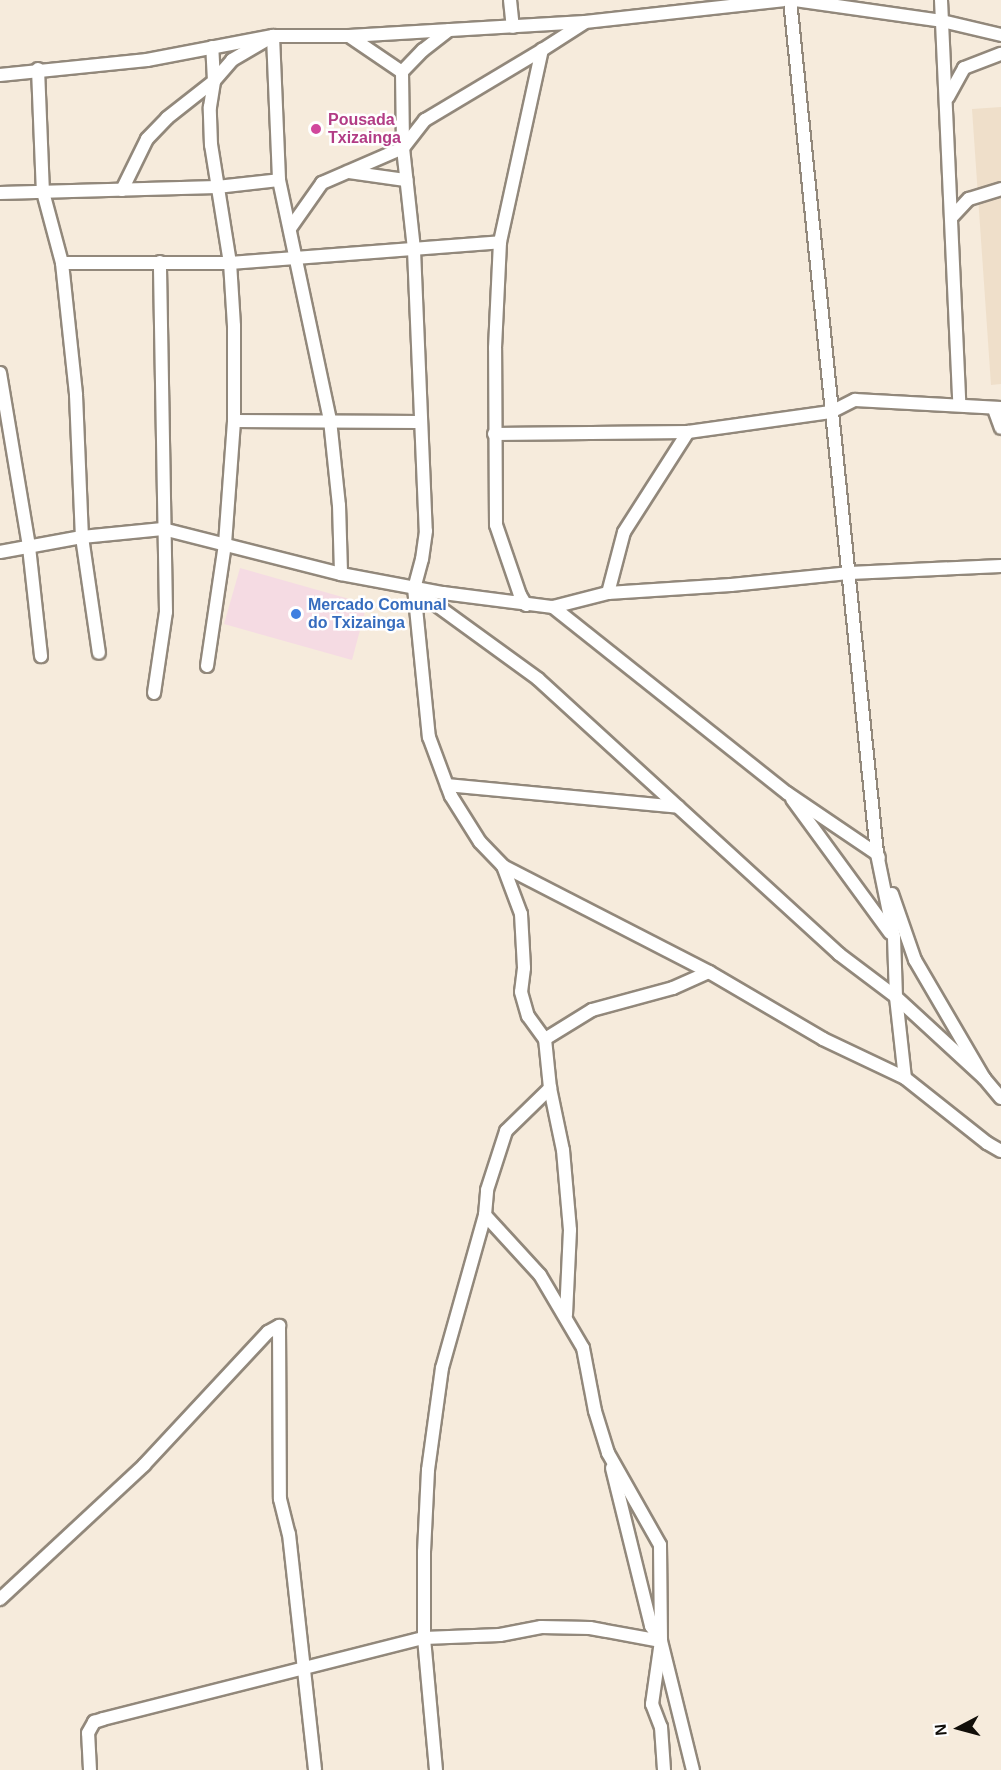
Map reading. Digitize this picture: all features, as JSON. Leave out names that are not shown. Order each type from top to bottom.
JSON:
[{"type":"street","points":[[510,0],[513,27]]},
{"type":"street","points":[[0,75],[38,69],[147,60],[273,36],[349,36],[585,22],[783,0]]},
{"type":"street","points":[[790,0],[877,854],[894,937],[896,997],[905,1078]]},
{"type":"street","points":[[795,0],[942,21],[1001,35]]},
{"type":"street","points":[[941,0],[960,404]]},
{"type":"street","points":[[291,227],[322,183],[403,148],[425,120],[585,22]]},
{"type":"street","points":[[448,30],[423,50],[402,72],[403,148],[414,250],[426,531],[414,588],[429,736],[447,785],[480,842],[503,866],[710,972],[823,1039],[905,1078],[987,1143],[1001,1151]]},
{"type":"street","points":[[122,190],[147,139],[167,118],[214,81],[232,60],[273,36]]},
{"type":"street","points":[[273,36],[279,180],[298,259],[330,420],[339,505],[341,574]]},
{"type":"street","points":[[349,36],[402,72]]},
{"type":"street","points":[[207,666],[225,544],[234,421],[234,326],[230,262],[211,145],[210,107],[214,81],[212,47]]},
{"type":"street","points":[[525,605],[496,525],[494,434],[500,242],[542,50]]},
{"type":"street","points":[[946,102],[964,68],[1001,54]]},
{"type":"street","points":[[38,69],[43,192],[62,263],[76,395],[82,537],[99,653]]},
{"type":"street","points":[[347,171],[406,180]]},
{"type":"street","points":[[0,193],[218,187],[279,180]]},
{"type":"street","points":[[952,217],[969,199],[1001,189]]},
{"type":"street","points":[[62,263],[230,262],[298,259],[500,242]]},
{"type":"street","points":[[154,693],[166,612],[160,262]]},
{"type":"street","points":[[0,373],[29,547],[41,657]]},
{"type":"street","points":[[494,434],[688,432],[831,412],[855,400],[960,404],[998,409],[1001,428]]},
{"type":"street","points":[[234,421],[420,422]]},
{"type":"street","points":[[608,593],[624,532],[688,432]]},
{"type":"street","points":[[0,552],[82,537],[163,529],[341,574],[414,588],[525,605],[553,607],[608,593],[731,585],[850,573],[1001,566]]},
{"type":"street","points":[[414,588],[538,679],[838,954],[896,997],[984,1078],[1001,1098]]},
{"type":"street","points":[[553,607],[787,793],[877,854],[915,960],[984,1078]]},
{"type":"street","points":[[447,785],[678,807]]},
{"type":"street","points":[[787,793],[894,937],[915,960]]},
{"type":"street","points":[[503,866],[521,914],[524,968],[521,992],[528,1016],[545,1039],[550,1089],[563,1149],[570,1230],[566,1315]]},
{"type":"street","points":[[545,1039],[592,1010],[673,988],[710,972]]},
{"type":"street","points":[[436,1770],[424,1638],[424,1552],[428,1470],[442,1368],[485,1215],[487,1190],[506,1131],[550,1089]]},
{"type":"street","points":[[485,1215],[540,1275],[566,1315],[583,1348],[595,1411],[608,1453],[651,1626],[661,1641],[693,1770]]},
{"type":"street","points":[[0,1599],[144,1465],[268,1332],[279,1326],[280,1499],[289,1534],[315,1770]]},
{"type":"street","points":[[608,1453],[660,1545],[661,1641],[652,1704],[661,1727],[664,1770]]},
{"type":"street","points":[[90,1770],[87,1733],[94,1722],[305,1666],[424,1638],[500,1635],[541,1627],[590,1628],[661,1641]]},
{"type":"shaded area","points":[[1001,107],[1001,384],[991,385],[972,109]]},
{"type":"shaded area","name":"Mercado Comunal do Txizainga","points":[[240,568],[367,604],[352,660],[224,624]]},
{"type":"place","name":"Pousada Txizainga","points":[[316,129]]},
{"type":"place","name":"Mercado Comunal do Txizainga","points":[[296,614]]}]
